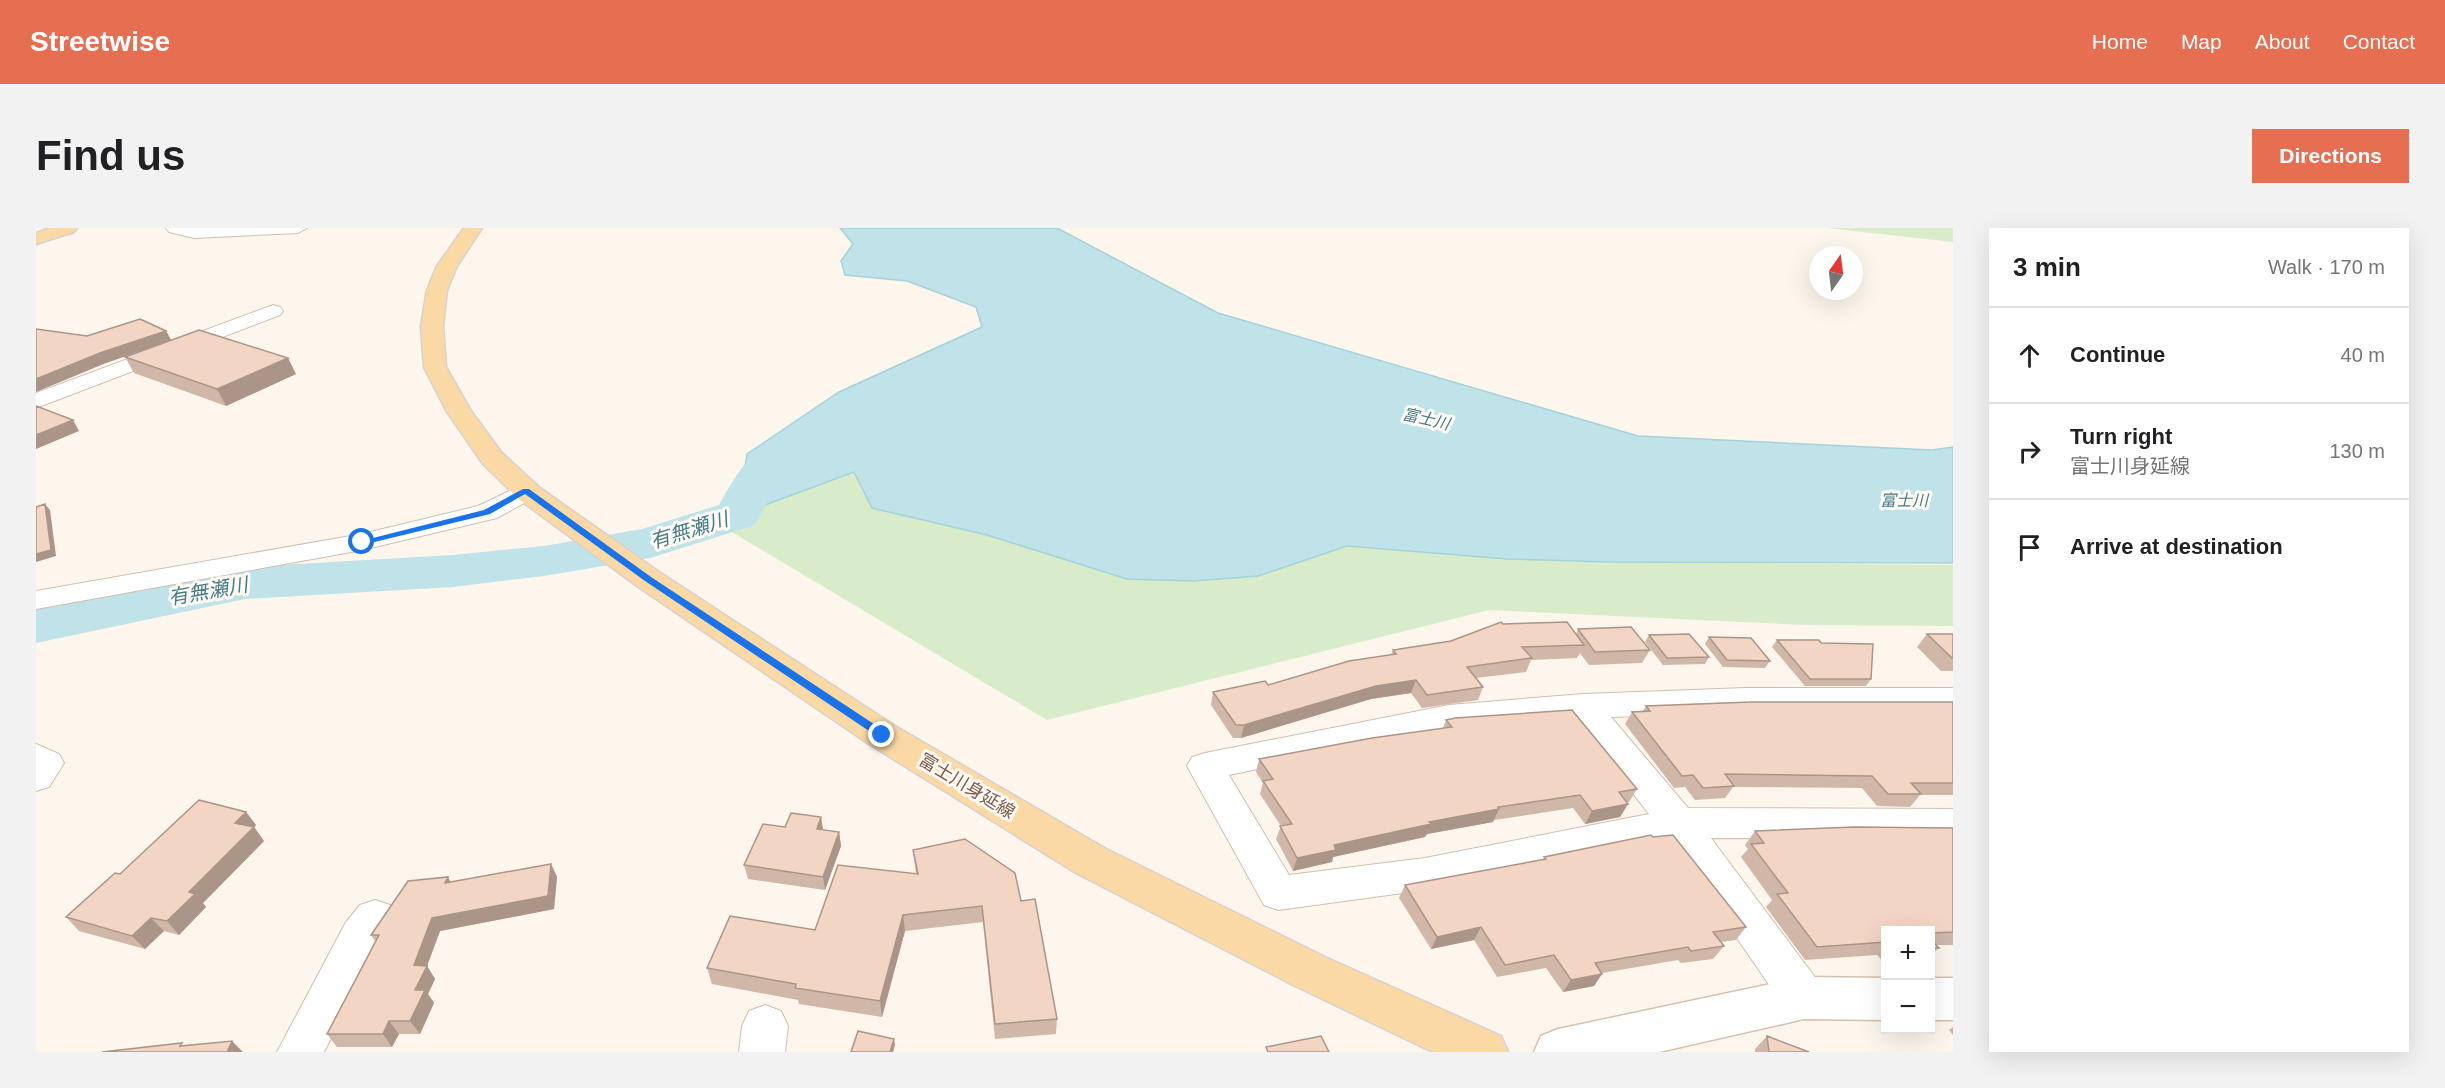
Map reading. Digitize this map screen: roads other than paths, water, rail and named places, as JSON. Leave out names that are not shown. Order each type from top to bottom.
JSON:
[{"type":"main road","points":[[36,239],[68,228]]},
{"type":"main road","name":"富士川身延線","points":[[473,228],[447,266],[437,290],[432,326],[435,367],[459,412],[492,458],[528,492],[648,579],[882,735],[1091,861],[1309,971],[1484,1052]]},
{"type":"street","points":[[175,228],[194,233],[298,228]]},
{"type":"street","points":[[36,401],[273,311]]},
{"type":"street","points":[[36,600],[362,542],[487,512],[528,492]]},
{"type":"street","points":[[1953,700],[1746,700],[1583,706],[1449,717],[1205,765],[1278,893],[1425,874],[1678,823],[1953,824]]},
{"type":"street","points":[[1583,706],[1678,823],[1804,998]]},
{"type":"street","points":[[36,757],[46,763],[36,777]]},
{"type":"street","points":[[300,1052],[356,952],[361,935],[375,918]]},
{"type":"street","points":[[1560,1052],[1804,998],[1881,999]]},
{"type":"street","points":[[1935,999],[1953,999]]},
{"type":"water","name":"富士川","points":[[840,228],[1057,228],[1218,313],[1638,436],[1932,450],[1953,447],[1953,563],[1611,562],[1507,559],[1347,546],[1258,576],[1193,581],[1127,579],[987,535],[872,508],[854,472],[738,515],[747,454],[839,392],[982,327],[976,307],[907,281],[845,275],[841,261],[853,244]]},
{"type":"waterway","name":"有無瀬川","points":[[36,625],[245,583],[453,571],[544,561],[650,543],[738,515],[756,480],[780,453]]}]
